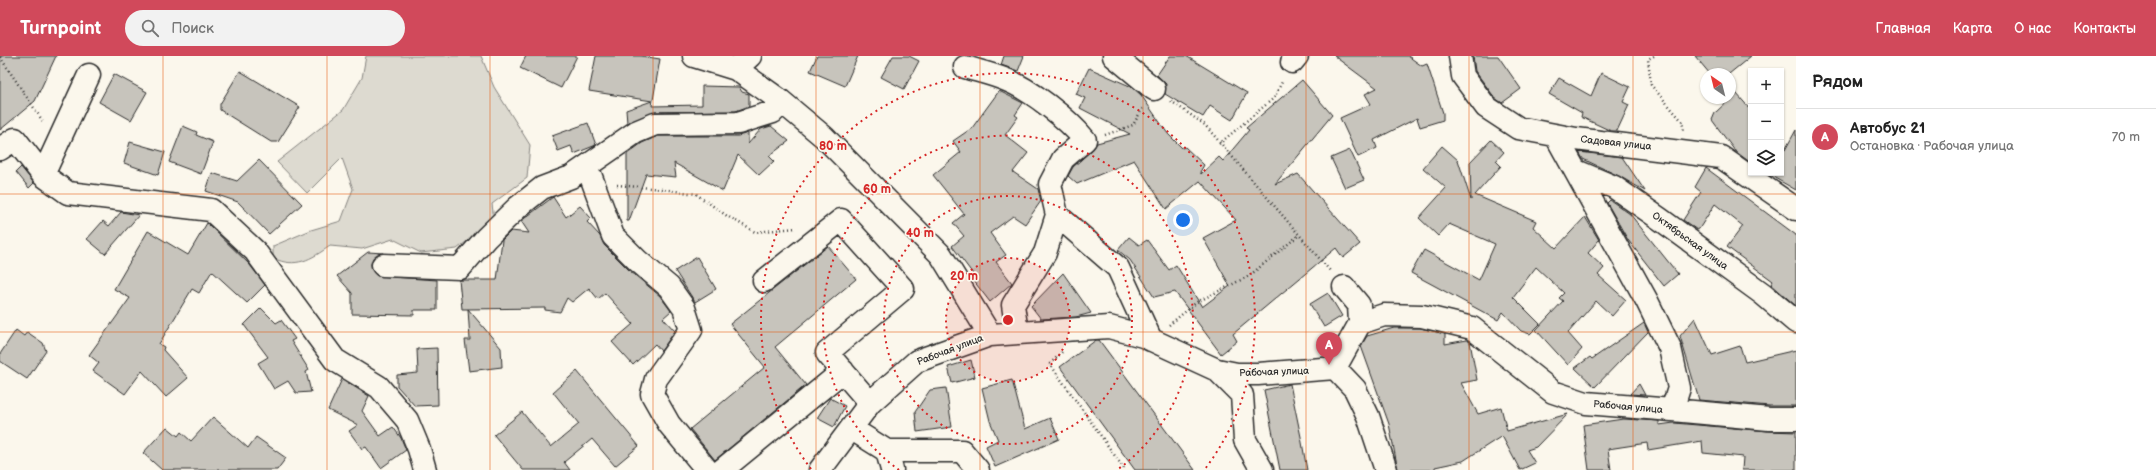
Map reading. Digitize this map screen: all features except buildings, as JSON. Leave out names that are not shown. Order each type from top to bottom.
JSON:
[{"type":"street","points":[[694,56],[743,63],[781,101],[824,137],[941,256],[990,335]]},
{"type":"street","points":[[1114,56],[1154,89]]},
{"type":"street","name":"Садовая улица","points":[[1460,56],[1463,76],[1486,107],[1518,128],[1556,136],[1687,152],[1721,158],[1796,209]]},
{"type":"street","points":[[965,66],[1005,79],[1024,89],[1073,125],[1085,140],[1063,159],[1050,184],[1057,215],[1045,253],[1013,305],[1017,332]]},
{"type":"street","points":[[43,175],[89,75]]},
{"type":"street","points":[[383,265],[460,268],[486,238],[518,207],[542,188],[571,177],[590,175],[636,132],[655,124],[738,123],[773,112],[781,101]]},
{"type":"street","name":"Рабочая улица","points":[[1360,323],[1384,315],[1422,316],[1472,328],[1553,392],[1586,404],[1672,410],[1679,388],[1670,348],[1556,136]]},
{"type":"street","points":[[0,149],[15,139],[43,175],[68,193],[211,210],[255,251],[335,360],[378,387],[407,420],[419,449],[425,470]]},
{"type":"street","name":"Октябрьская улица","points":[[1576,171],[1614,187],[1655,215],[1763,294],[1796,322]]},
{"type":"street","points":[[590,175],[613,236],[638,261],[669,286],[684,308],[691,330],[656,379],[652,394],[669,424],[707,470]]},
{"type":"street","points":[[1057,215],[1118,268],[1151,340]]},
{"type":"street","points":[[764,281],[841,220],[903,289],[827,353],[870,403]]},
{"type":"street","points":[[1344,287],[1359,305],[1360,323],[1335,368],[1355,389],[1368,416],[1386,470]]},
{"type":"street","name":"Рабочая улица","points":[[820,470],[870,403],[918,361],[990,335],[1017,332],[1109,328],[1151,340],[1217,370],[1237,374],[1258,374],[1335,368]]},
{"type":"street","points":[[1217,370],[1242,395],[1245,440],[1262,470]]},
{"type":"street","points":[[722,470],[843,371]]},
{"type":"street","points":[[1672,410],[1770,420],[1796,419]]},
{"type":"street","points":[[852,429],[890,461],[962,451],[978,470]]},
{"type":"path","points":[[1654,56],[1648,59],[1651,85],[1682,121],[1687,152]]},
{"type":"path","points":[[0,57],[48,128]]},
{"type":"path","points":[[1220,144],[1274,98],[1295,59]]},
{"type":"path","points":[[1085,140],[1133,125],[1154,89],[1205,125],[1344,287]]},
{"type":"path","points":[[590,175],[640,186],[696,194],[727,216],[755,232],[800,227]]},
{"type":"path","points":[[1151,340],[1197,302],[1249,276],[1299,235]]},
{"type":"path","points":[[1068,330],[1066,347],[1050,364],[1125,470]]},
{"type":"shaded area","points":[[366,56],[481,56],[494,87],[530,145],[527,178],[492,204],[494,220],[457,249],[421,253],[393,239],[362,249],[330,246],[303,261],[289,263],[273,258],[273,246],[311,230],[341,221],[353,189],[342,158],[307,193],[277,162],[343,110],[362,78]]},
{"type":"place","name":"Автобус 21","points":[[1329,365]]}]
